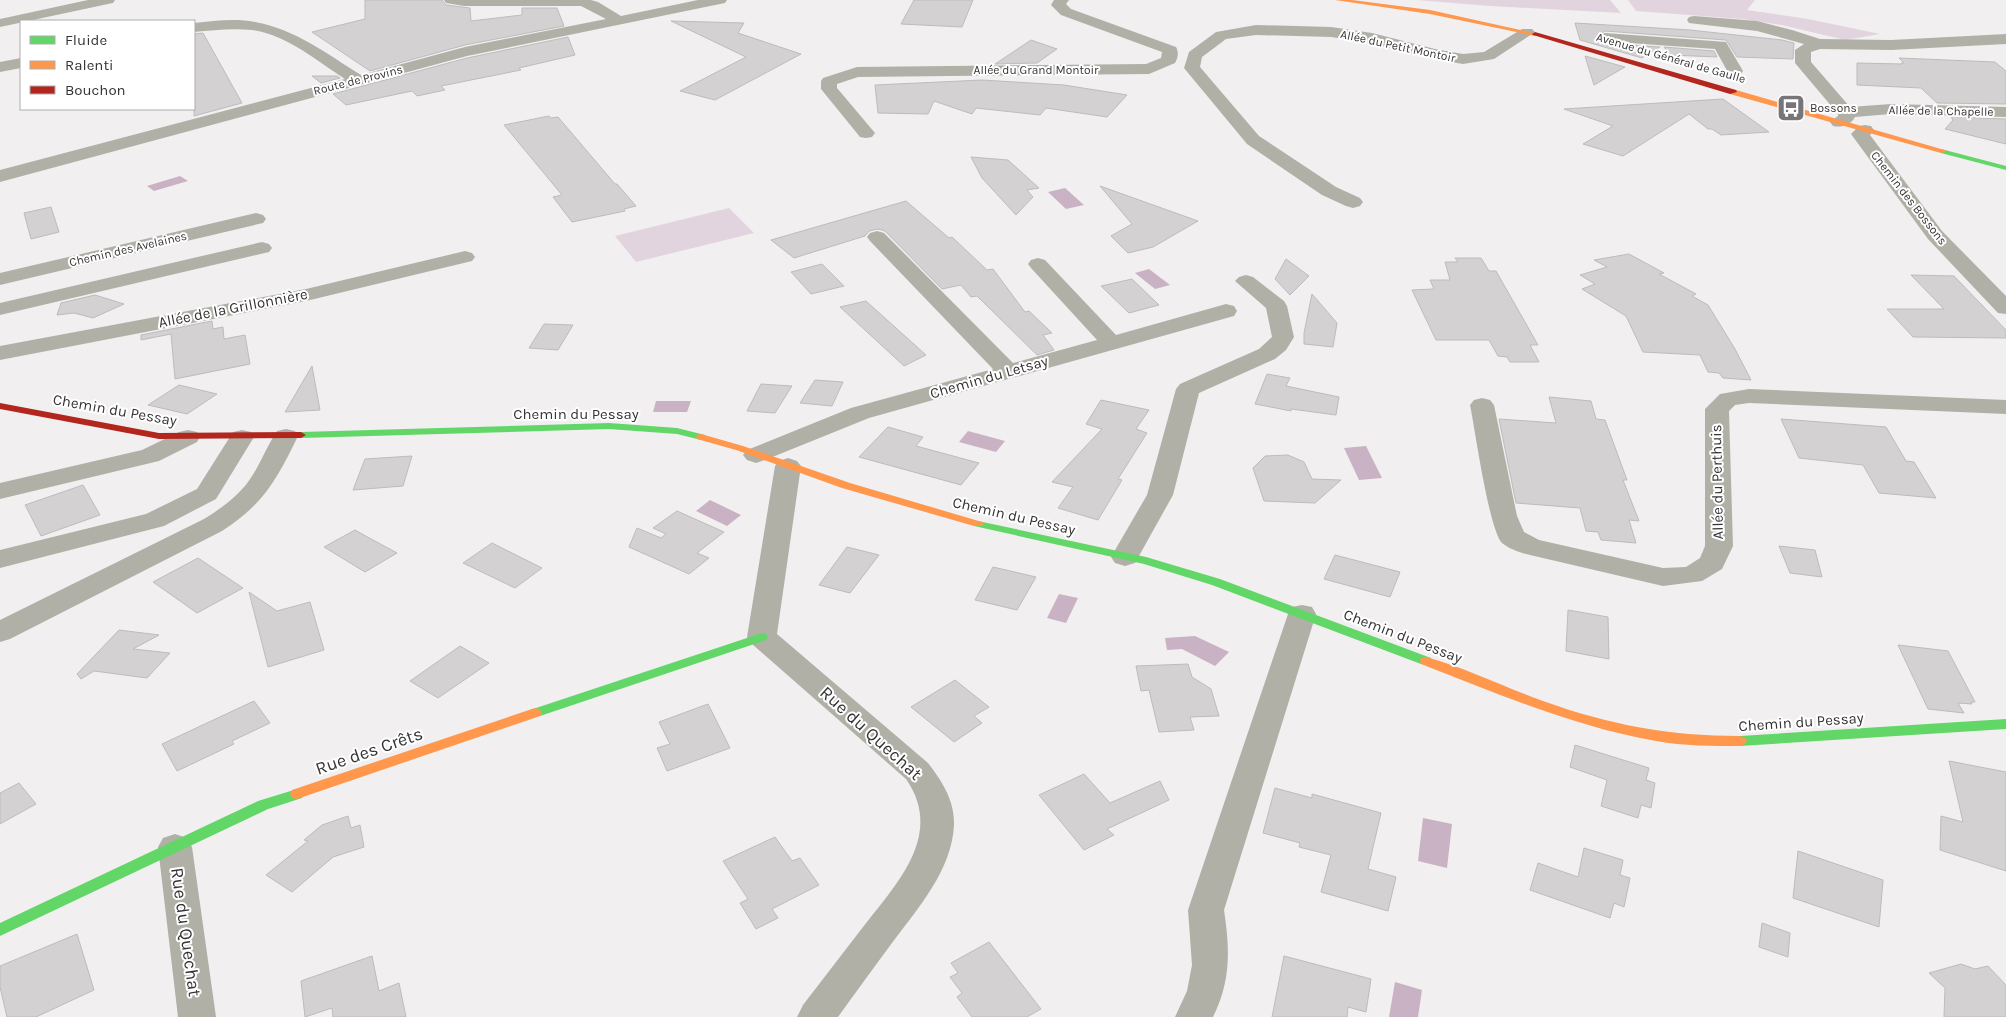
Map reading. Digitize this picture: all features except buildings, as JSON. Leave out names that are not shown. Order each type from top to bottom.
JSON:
[{"type":"street","points":[[2,23],[108,0]]},
{"type":"street","points":[[451,0],[464,2],[550,0],[582,2],[594,5],[618,20]]},
{"type":"street","name":"Route de Provins","points":[[0,176],[465,52],[720,0]]},
{"type":"street","name":"Allée du Grand Montoir","points":[[866,133],[830,89],[829,81],[857,72],[1149,70],[1169,60],[1170,50],[1066,12],[1058,5],[1062,0]]},
{"type":"street","name":"Avenue du Général de Gaulle","points":[[1338,0],[1430,12],[1527,32],[1842,118],[1865,130],[2006,168]]},
{"type":"street","points":[[1735,71],[1720,45],[1701,20],[1764,26],[1818,44],[1892,45],[2006,39]]},
{"type":"street","points":[[195,27],[245,26],[270,30],[286,36],[358,80]]},
{"type":"street","name":"Allée du Petit Montoir","points":[[1353,202],[1330,191],[1253,140],[1192,68],[1195,55],[1221,35],[1256,30],[1331,32],[1372,38],[1434,54],[1463,59],[1488,56],[1527,32]]},
{"type":"street","points":[[1605,38],[1720,45]]},
{"type":"street","points":[[1818,44],[1803,50],[1803,63],[1842,118]]},
{"type":"street","points":[[0,67],[20,62]]},
{"type":"street","name":"Allée de la Chapelle","points":[[1842,118],[1891,109],[2006,112]]},
{"type":"street","name":"Chemin des Bossons","points":[[1865,130],[1860,134],[1935,235],[2006,308]]},
{"type":"street","name":"Chemin des Avelaines","points":[[0,278],[256,219]]},
{"type":"street","points":[[877,237],[1009,372]]},
{"type":"street","points":[[0,308],[262,248]]},
{"type":"street","name":"Allée de la Grillonnière","points":[[0,353],[306,294],[465,257]]},
{"type":"street","points":[[1038,264],[1112,343]]},
{"type":"street","points":[[1125,557],[1160,495],[1188,389],[1267,354],[1278,345],[1283,337],[1276,306],[1246,280]]},
{"type":"street","name":"Chemin du Letsay","points":[[756,455],[860,413],[1226,311]]},
{"type":"street","name":"Allée du Perthuis","points":[[1482,405],[1504,516],[1512,536],[1530,547],[1663,577],[1692,575],[1712,563],[1719,546],[1717,409],[1728,399],[1749,396],[2006,407]]},
{"type":"street","name":"Chemin du Pessay","points":[[0,406],[159,436],[242,437],[609,426],[677,431],[726,443],[788,466],[921,509],[1010,532],[1125,557],[1216,582],[1554,710],[1620,730],[1670,738],[1720,742],[2006,724]]},
{"type":"street","points":[[0,632],[234,513],[261,485],[286,436]]},
{"type":"street","points":[[0,491],[150,456],[188,437]]},
{"type":"street","points":[[0,559],[155,520],[207,494],[242,437]]},
{"type":"street","points":[[762,636],[788,466]]},
{"type":"street","points":[[1194,1017],[1202,1005],[1211,970],[1211,948],[1206,910],[1302,614]]},
{"type":"street","name":"Rue des Crêts","points":[[0,930],[263,805],[762,636]]},
{"type":"street","name":"Rue du Quechat","points":[[762,636],[917,771],[932,794],[936,808],[938,824],[935,842],[929,861],[918,881],[816,1017]]},
{"type":"street","name":"Rue du Quechat","points":[[175,848],[197,1017]]},
{"type":"shaded area","points":[[1417,0],[1610,0],[1621,13],[1490,6]]},
{"type":"shaded area","points":[[1628,0],[1755,0],[1747,10],[1808,19],[1880,34],[1845,40],[1782,25],[1742,19],[1636,11]]},
{"type":"shaded area","points":[[180,176],[188,181],[154,191],[147,186]]},
{"type":"shaded area","points":[[1065,188],[1084,205],[1066,209],[1048,192]]},
{"type":"shaded area","points":[[729,208],[754,233],[636,262],[615,236]]},
{"type":"shaded area","points":[[1149,269],[1170,285],[1155,289],[1135,273]]},
{"type":"shaded area","points":[[656,401],[691,401],[687,412],[653,412]]},
{"type":"shaded area","points":[[968,431],[1005,441],[996,452],[959,442]]},
{"type":"shaded area","points":[[1366,446],[1382,478],[1359,480],[1344,448]]},
{"type":"shaded area","points":[[710,500],[741,515],[727,526],[696,511]]},
{"type":"shaded area","points":[[1059,594],[1078,598],[1066,623],[1047,618]]},
{"type":"shaded area","points":[[1195,636],[1229,652],[1215,666],[1182,649],[1167,650],[1165,638]]},
{"type":"shaded area","points":[[1423,818],[1452,824],[1447,868],[1418,861]]},
{"type":"shaded area","points":[[1395,982],[1422,990],[1418,1017],[1389,1017]]},
{"type":"traffic: fast","points":[[1944,151],[2006,168]]},
{"type":"traffic: fast","points":[[301,435],[609,426],[677,431],[701,437]]},
{"type":"traffic: fast","points":[[978,524],[1146,561],[1216,582],[1426,661]]},
{"type":"traffic: fast","points":[[535,713],[762,637]]},
{"type":"traffic: fast","points":[[1740,741],[2006,724]]},
{"type":"traffic: fast","points":[[0,930],[263,805],[297,794]]},
{"type":"traffic: slow","points":[[1338,0],[1430,12],[1535,34]]},
{"type":"traffic: slow","points":[[1733,92],[1944,151]]},
{"type":"traffic: slow","points":[[701,437],[740,448],[846,485],[978,524]]},
{"type":"traffic: slow","points":[[1426,661],[1540,705],[1618,729],[1658,737],[1699,741],[1740,741]]},
{"type":"traffic: slow","points":[[297,794],[535,713]]},
{"type":"traffic: jam","points":[[1535,34],[1733,92]]},
{"type":"traffic: jam","points":[[0,406],[159,436],[301,435]]},
{"type":"place","name":"Bossons","points":[[1791,108]]}]
